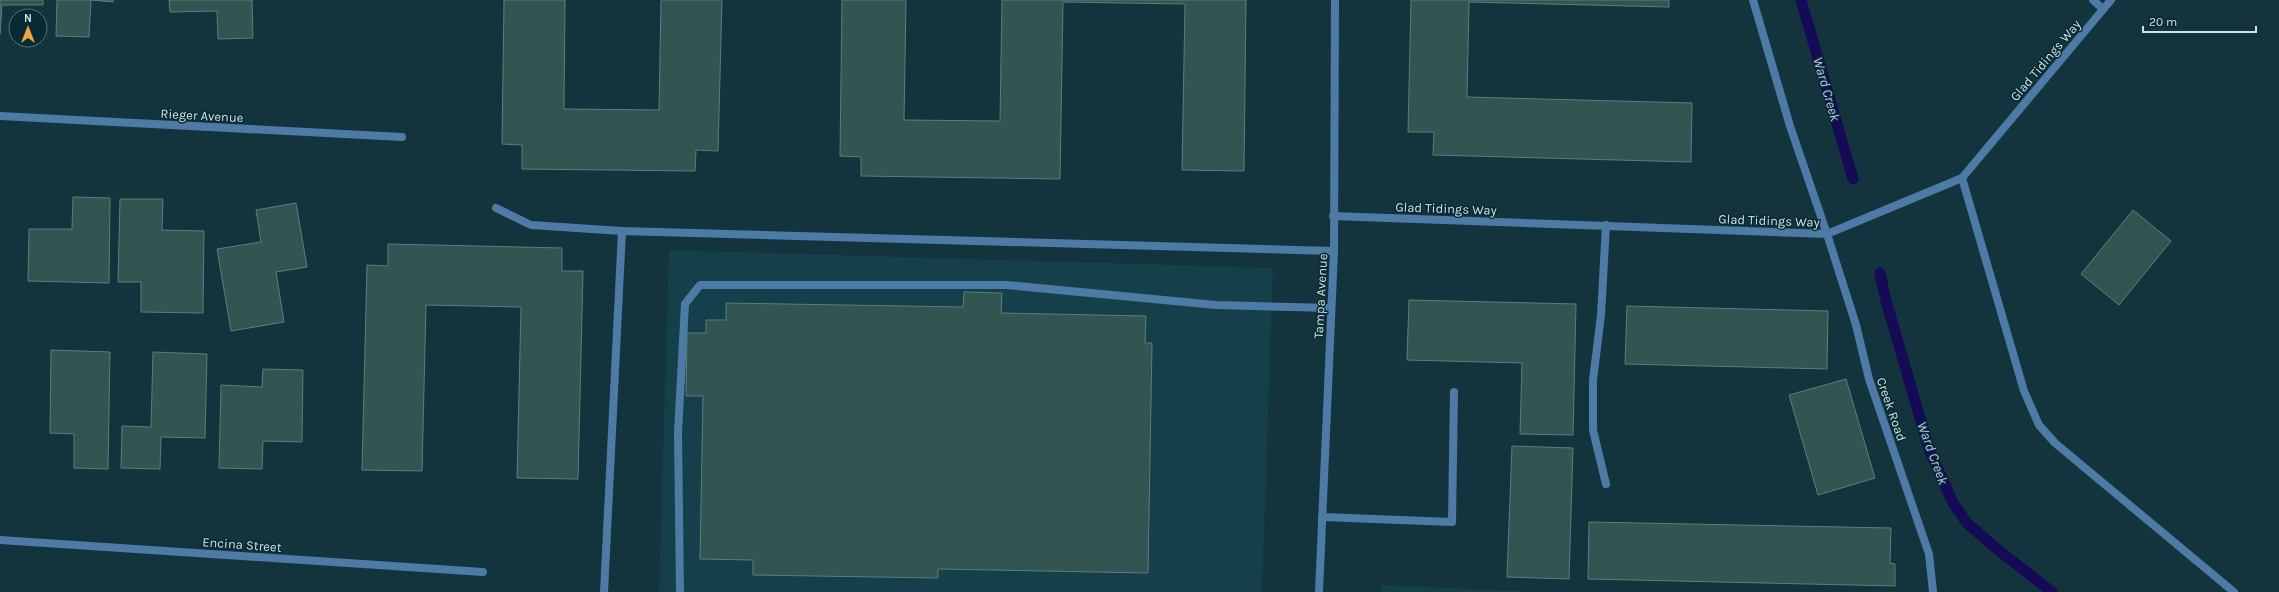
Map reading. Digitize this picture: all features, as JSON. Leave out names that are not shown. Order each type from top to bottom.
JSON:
[{"type":"street","name":"Tampa Avenue","points":[[1319,592],[1334,251],[1335,0]]},
{"type":"street","name":"Creek Road","points":[[1753,0],[1790,126],[1856,325],[1869,379],[1929,554],[1933,592]]},
{"type":"street","points":[[2093,0],[2103,9]]},
{"type":"street","name":"Glad Tidings Way","points":[[1333,216],[1827,234],[1962,178],[2110,0]]},
{"type":"street","name":"Rieger Avenue","points":[[0,116],[402,137]]},
{"type":"street","points":[[1962,178],[2024,391],[2039,425],[2054,443],[2234,592]]},
{"type":"street","points":[[496,208],[531,225],[622,231],[1334,251]]},
{"type":"street","points":[[1606,225],[1601,315],[1593,380],[1593,430],[1606,484]]},
{"type":"street","points":[[604,592],[622,231]]},
{"type":"street","points":[[680,592],[678,432],[685,304],[700,284],[1007,284],[1216,305],[1331,308]]},
{"type":"street","points":[[1322,516],[1452,522],[1454,392]]},
{"type":"street","name":"Encina Street","points":[[0,540],[483,572]]},
{"type":"shaded area","points":[[669,250],[1273,268],[1262,592],[659,592]]},
{"type":"shaded area","points":[[1381,585],[1538,592],[1381,592]]},
{"type":"building","points":[[0,0],[43,0],[43,5],[2,5],[0,34]]},
{"type":"building","points":[[57,0],[91,0],[89,37],[56,36]]},
{"type":"building","points":[[91,0],[113,0],[113,2]]},
{"type":"building","points":[[169,0],[252,0],[253,38],[218,39],[217,11],[170,12]]},
{"type":"building","points":[[504,0],[565,0],[564,109],[659,110],[661,0],[722,0],[718,151],[696,150],[695,171],[522,169],[522,145],[502,144]]},
{"type":"building","points":[[842,0],[906,0],[904,120],[1000,121],[1002,0],[1246,0],[1244,171],[1182,170],[1185,4],[1063,2],[1060,179],[861,176],[861,157],[840,156]]},
{"type":"building","points":[[1411,0],[1669,0],[1669,7],[1469,2],[1467,97],[1692,103],[1691,162],[1433,155],[1434,132],[1408,132]]},
{"type":"building","points":[[73,197],[110,198],[109,283],[28,281],[29,229],[72,229]]},
{"type":"building","points":[[120,199],[163,199],[162,230],[204,231],[203,313],[141,312],[141,282],[118,282]]},
{"type":"building","points":[[296,203],[307,267],[276,272],[284,322],[231,331],[217,249],[261,242],[256,210]]},
{"type":"building","points":[[2133,210],[2171,241],[2119,305],[2081,274]]},
{"type":"building","points":[[388,244],[562,248],[562,271],[583,271],[578,479],[517,478],[521,307],[426,305],[422,471],[362,470],[367,265],[388,266]]},
{"type":"building","points":[[964,292],[1002,293],[1001,313],[1146,316],[1145,343],[1152,343],[1148,573],[938,569],[938,578],[753,575],[753,560],[700,559],[703,396],[686,396],[687,333],[706,333],[706,320],[726,320],[726,303],[963,307]]},
{"type":"building","points":[[1409,300],[1576,304],[1573,435],[1520,434],[1522,363],[1407,360]]},
{"type":"building","points":[[1627,306],[1828,311],[1827,369],[1625,364]]},
{"type":"building","points":[[51,350],[110,352],[108,469],[74,468],[74,434],[50,433]]},
{"type":"building","points":[[153,352],[207,354],[205,438],[161,437],[160,469],[121,468],[122,426],[151,427]]},
{"type":"building","points":[[263,369],[303,370],[302,442],[263,441],[262,469],[219,468],[221,385],[262,387]]},
{"type":"building","points":[[1846,379],[1875,478],[1818,495],[1789,395]]},
{"type":"building","points":[[1512,446],[1573,448],[1569,579],[1507,577]]},
{"type":"building","points":[[1589,522],[1891,528],[1890,563],[1895,564],[1895,586],[1588,579]]},
{"type":"waterway","name":"Ward Creek","points":[[1801,0],[1853,179]]},
{"type":"waterway","name":"Ward Creek","points":[[1880,273],[1886,301],[1929,449],[1953,503],[1967,523],[1997,549],[2052,592]]}]
